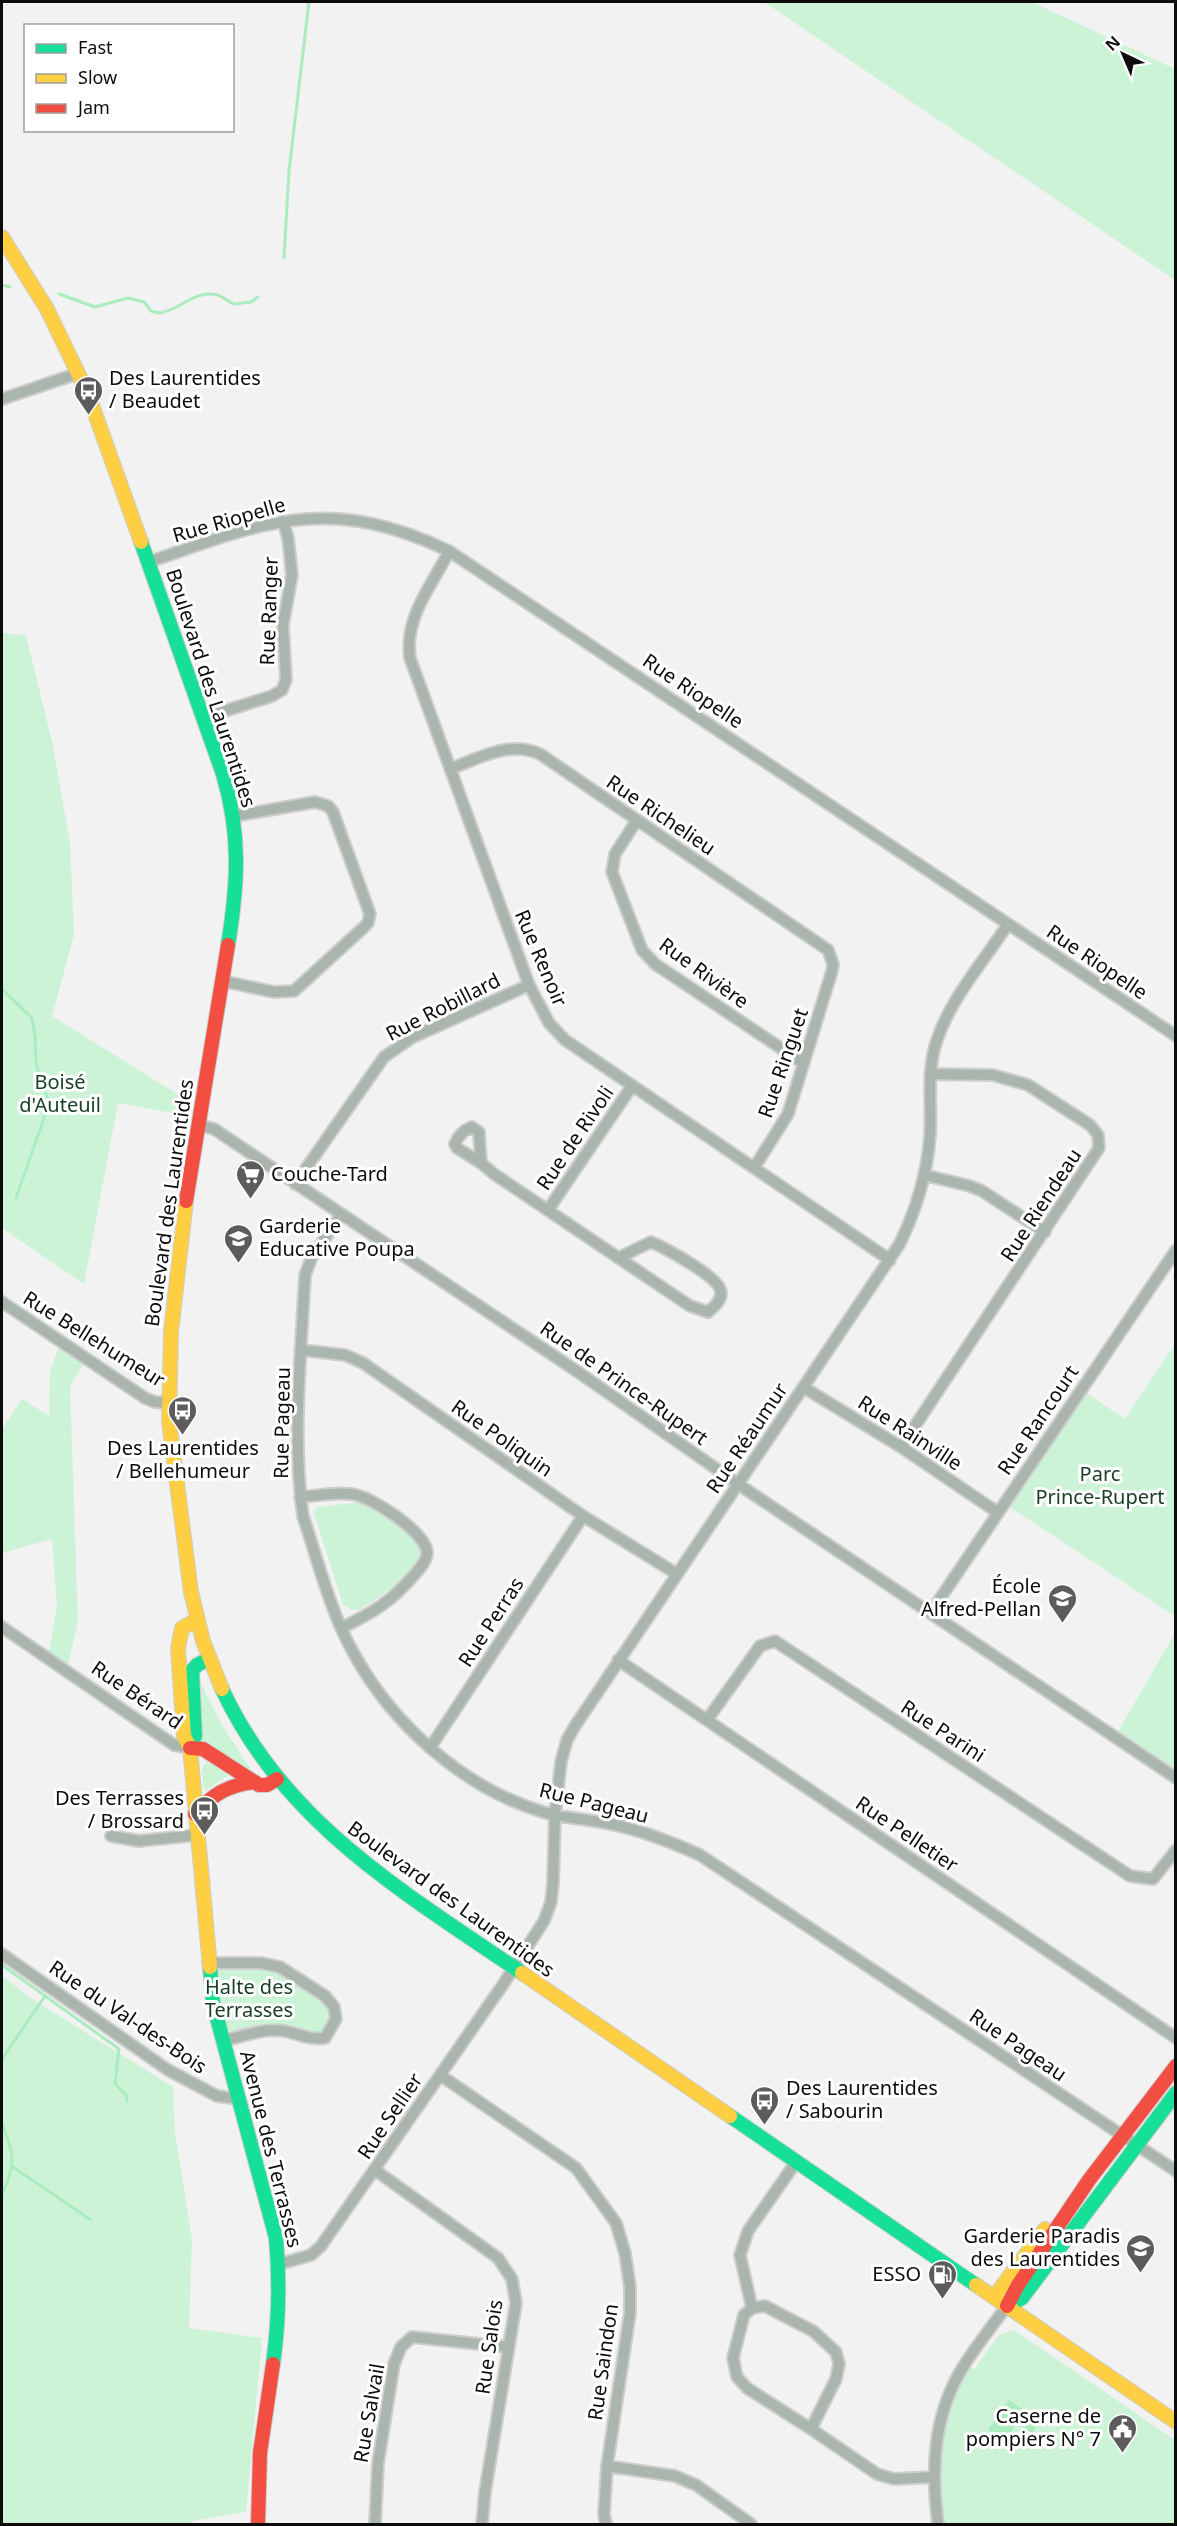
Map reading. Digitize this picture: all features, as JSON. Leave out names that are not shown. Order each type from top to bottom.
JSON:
[{"type":"street","name":"Boulevard des Laurentides","points":[[2,237],[44,303],[80,373],[223,774],[234,816],[237,881],[174,1288],[169,1403],[181,1520],[197,1620],[209,1659],[238,1721],[277,1779],[312,1819],[372,1870],[1176,2422]]},
{"type":"street","points":[[2,399],[80,373]]},
{"type":"street","name":"Rue Riopelle","points":[[149,562],[253,527],[318,517],[353,520],[409,533],[449,551],[1176,1036]]},
{"type":"street","name":"Rue Ranger","points":[[203,718],[272,696],[282,690],[286,680],[283,625],[292,575],[288,538],[283,521]]},
{"type":"street","name":"Rue Renoir","points":[[449,551],[414,616],[408,645],[415,672],[450,769],[529,985],[541,1009],[555,1031],[632,1086],[890,1260]]},
{"type":"street","name":"Rue Richelieu","points":[[450,769],[507,749],[528,749],[822,944],[828,950],[833,964]]},
{"type":"street","points":[[222,981],[274,992],[294,991],[362,929],[368,922],[370,914],[333,812],[328,806],[315,802],[234,816]]},
{"type":"street","name":"Rue Rivière","points":[[637,820],[615,854],[612,872],[642,950],[655,964],[803,1063]]},
{"type":"street","name":"Rue Réaumur","points":[[514,1969],[540,1928],[551,1902],[555,1814],[561,1762],[567,1740],[618,1660],[890,1260],[905,1233],[924,1175],[930,1135],[930,1074],[937,1041],[946,1020],[1008,924]]},
{"type":"street","name":"Rue Ringuet","points":[[754,1168],[784,1123],[833,964]]},
{"type":"street","name":"Rue Robillard","points":[[295,1184],[384,1057],[413,1037],[529,985]]},
{"type":"street","name":"Rue Riendeau","points":[[901,1447],[1094,1160],[1099,1148],[1098,1135],[1090,1125],[1039,1090],[1017,1080],[993,1075],[930,1074]]},
{"type":"street","name":"Rue de Rivoli","points":[[548,1210],[632,1086]]},
{"type":"street","name":"Rue de Prince-Rupert","points":[[198,1125],[214,1129],[578,1372],[738,1484],[1176,1778]]},
{"type":"street","points":[[481,1162],[494,1174],[618,1258],[690,1306],[701,1312],[708,1312],[721,1298],[720,1289],[715,1282],[672,1251],[651,1242],[618,1258]]},
{"type":"street","points":[[924,1175],[982,1191],[1045,1233]]},
{"type":"street","name":"Rue Pageau","points":[[341,1215],[312,1257],[305,1275],[298,1464],[300,1497],[303,1516],[341,1628],[353,1653],[381,1696],[430,1748],[473,1780],[513,1800],[555,1814],[608,1823],[663,1838],[700,1855],[1176,2171]]},
{"type":"street","name":"Rue Rancourt","points":[[931,1612],[1176,1250]]},
{"type":"street","name":"Rue Bellehumeur","points":[[2,1302],[145,1398],[155,1402],[169,1403]]},
{"type":"street","name":"Rue Poliquin","points":[[301,1350],[345,1355],[363,1363],[583,1516],[677,1574]]},
{"type":"street","name":"Rue Rainville","points":[[803,1387],[901,1447],[997,1512]]},
{"type":"street","points":[[300,1497],[353,1494],[376,1504],[417,1533],[425,1544],[427,1552],[425,1561],[404,1586],[374,1612],[341,1628]]},
{"type":"street","name":"Rue Perras","points":[[430,1748],[583,1516]]},
{"type":"street","name":"Avenue des Terrasses","points":[[197,1620],[182,1628],[178,1642],[184,1737],[190,1748],[213,2003],[276,2238],[280,2264],[278,2340],[266,2421],[257,2504],[258,2524]]},
{"type":"street","name":"Rue Bérard","points":[[2,1627],[174,1745],[203,1749],[255,1782]]},
{"type":"street","name":"Rue Parini","points":[[707,1720],[760,1646],[775,1641],[1130,1876],[1153,1880],[1176,1850]]},
{"type":"street","name":"Avenue des Terrasses","points":[[190,1748],[195,1736],[192,1671],[195,1666],[209,1659]]},
{"type":"street","name":"Rue Pelletier","points":[[618,1660],[1176,2038]]},
{"type":"street","points":[[195,1814],[220,1789],[232,1784],[255,1782],[264,1786],[277,1779]]},
{"type":"street","points":[[111,1836],[139,1841],[197,1835]]},
{"type":"street","name":"Rue du Val-des-Bois","points":[[2,1953],[168,2070],[217,2096],[240,2099]]},
{"type":"street","points":[[208,1963],[261,1963],[280,1968],[325,1996],[334,2007],[336,2019],[325,2038],[312,2040],[284,2031],[267,2031],[223,2041]]},
{"type":"street","name":"Rue Sellier","points":[[280,2264],[311,2254],[321,2246],[514,1969]]},
{"type":"street","points":[[938,2524],[934,2477],[937,2433],[946,2404],[962,2368],[1007,2306],[1011,2292],[1035,2262],[1081,2189],[1176,2066]]},
{"type":"street","name":"Rue Saindon","points":[[440,2075],[576,2168],[616,2223],[625,2253],[630,2287],[630,2313],[607,2466],[604,2514],[606,2524]]},
{"type":"street","points":[[1007,2306],[1022,2298],[1176,2093]]},
{"type":"street","points":[[752,2308],[740,2255],[748,2231],[796,2162]]},
{"type":"street","name":"Rue Salois","points":[[375,2170],[498,2258],[512,2280],[516,2303],[485,2492],[482,2524]]},
{"type":"street","points":[[994,2297],[1058,2212],[1081,2189]]},
{"type":"street","points":[[811,2429],[836,2379],[839,2364],[836,2352],[805,2326],[765,2306],[752,2308],[744,2315],[734,2358],[737,2377],[747,2388],[877,2474],[894,2479],[934,2477]]},
{"type":"street","name":"Rue Salvail","points":[[375,2524],[378,2463],[394,2364],[401,2347],[412,2337],[508,2347]]},
{"type":"street","points":[[607,2466],[675,2476],[696,2485],[751,2524]]},
{"type":"green space","points":[[764,2],[1032,2],[1175,69],[1175,280]]},
{"type":"green space","name":"Boisé d'Auteuil","points":[[2,633],[26,635],[53,746],[70,843],[74,935],[52,1016],[182,1097],[183,1115],[118,1103],[84,1284],[2,1228]]},
{"type":"green space","name":"Parc Prince-Rupert","points":[[1175,1344],[1175,1616],[1004,1503],[1082,1390],[1125,1419]]},
{"type":"green space","points":[[59,1347],[84,1363],[70,1387],[78,1622],[67,1669],[48,1657],[57,1606],[52,1539],[2,1553],[2,1429],[22,1399],[49,1416],[50,1371]]},
{"type":"green space","points":[[362,1502],[412,1535],[420,1549],[411,1569],[401,1580],[360,1610],[350,1609],[343,1605],[314,1513],[317,1507]]},
{"type":"green space","points":[[1175,1633],[1175,1778],[1115,1737]]},
{"type":"green space","points":[[197,1675],[220,1722],[254,1774],[204,1744]]},
{"type":"green space","points":[[209,1761],[229,1775],[206,1790],[203,1786],[202,1769]]},
{"type":"green space","name":"Halte des Terrasses","points":[[208,1963],[280,1967],[334,2007],[325,2038],[284,2031],[223,2041]]},
{"type":"green space","points":[[2,1976],[34,2000],[173,2087],[175,2133],[192,2240],[189,2328],[262,2338],[246,2512],[192,2521],[192,2524],[2,2524]]},
{"type":"green space","points":[[1014,2330],[1175,2440],[1175,2524],[938,2524],[935,2446],[962,2368],[975,2368],[999,2335]]},
{"type":"shaded area","points":[[1009,2400],[1040,2421],[1032,2433],[1017,2423],[1005,2441],[988,2430]]},
{"type":"waterway","points":[[284,258],[289,171],[309,2]]},
{"type":"waterway","points":[[2,285],[10,287]]},
{"type":"waterway","points":[[59,294],[95,307],[128,298],[144,302],[151,311],[160,313],[202,295],[218,295],[234,304],[251,302],[258,297]]},
{"type":"waterway","points":[[2,989],[32,1018],[36,1064],[48,1100],[16,1198]]},
{"type":"waterway","points":[[2,1965],[119,2049],[115,2084],[126,2095],[127,2101]]},
{"type":"waterway","points":[[2,2059],[45,1996]]},
{"type":"waterway","points":[[2,2124],[12,2159],[10,2174],[2,2194]]},
{"type":"waterway","points":[[13,2167],[91,2220]]},
{"type":"traffic: fast","points":[[141,542],[229,796],[235,839],[236,880],[228,945]]},
{"type":"traffic: fast","points":[[190,1748],[195,1736],[192,1671],[197,1665],[209,1659]]},
{"type":"traffic: fast","points":[[222,1689],[248,1736],[279,1779],[313,1817],[392,1883],[522,1973]]},
{"type":"traffic: fast","points":[[210,1967],[213,2003],[276,2238],[278,2301],[273,2364]]},
{"type":"traffic: fast","points":[[1007,2306],[1022,2298],[1176,2093]]},
{"type":"traffic: fast","points":[[730,2116],[976,2285]]},
{"type":"traffic: slow","points":[[2,237],[47,309],[88,394],[141,542]]},
{"type":"traffic: slow","points":[[186,1201],[171,1332],[169,1421],[191,1592],[203,1641],[222,1689]]},
{"type":"traffic: slow","points":[[197,1620],[182,1628],[178,1648],[184,1736],[190,1748],[210,1967]]},
{"type":"traffic: slow","points":[[522,1973],[730,2116]]},
{"type":"traffic: slow","points":[[994,2297],[1045,2229]]},
{"type":"traffic: slow","points":[[976,2285],[1176,2422]]},
{"type":"traffic: jam","points":[[186,1201],[228,945]]},
{"type":"traffic: jam","points":[[190,1748],[203,1749],[259,1785],[267,1785],[277,1779]]},
{"type":"traffic: jam","points":[[195,1814],[208,1801],[229,1788],[255,1782]]},
{"type":"traffic: jam","points":[[1007,2306],[1018,2285],[1089,2180],[1176,2066]]},
{"type":"traffic: jam","points":[[258,2524],[260,2453],[273,2364]]},
{"type":"place","name":"Des Laurentides / Beaudet","points":[[88,416]]},
{"type":"place","name":"Couche-Tard","points":[[250,1200]]},
{"type":"place","name":"Garderie Educative Poupa","points":[[238,1264]]},
{"type":"place","name":"Des Laurentides / Bellehumeur","points":[[183,1436]]},
{"type":"place","name":"École Alfred-Pellan","points":[[1062,1624]]},
{"type":"place","name":"Des Terrasses / Brossard","points":[[205,1836]]},
{"type":"place","name":"Des Laurentides / Sabourin","points":[[765,2126]]},
{"type":"place","name":"Garderie Paradis des Laurentides","points":[[1141,2274]]},
{"type":"place","name":"ESSO","points":[[942,2300]]},
{"type":"place","name":"Caserne de pompiers N° 7","points":[[1122,2454]]}]
